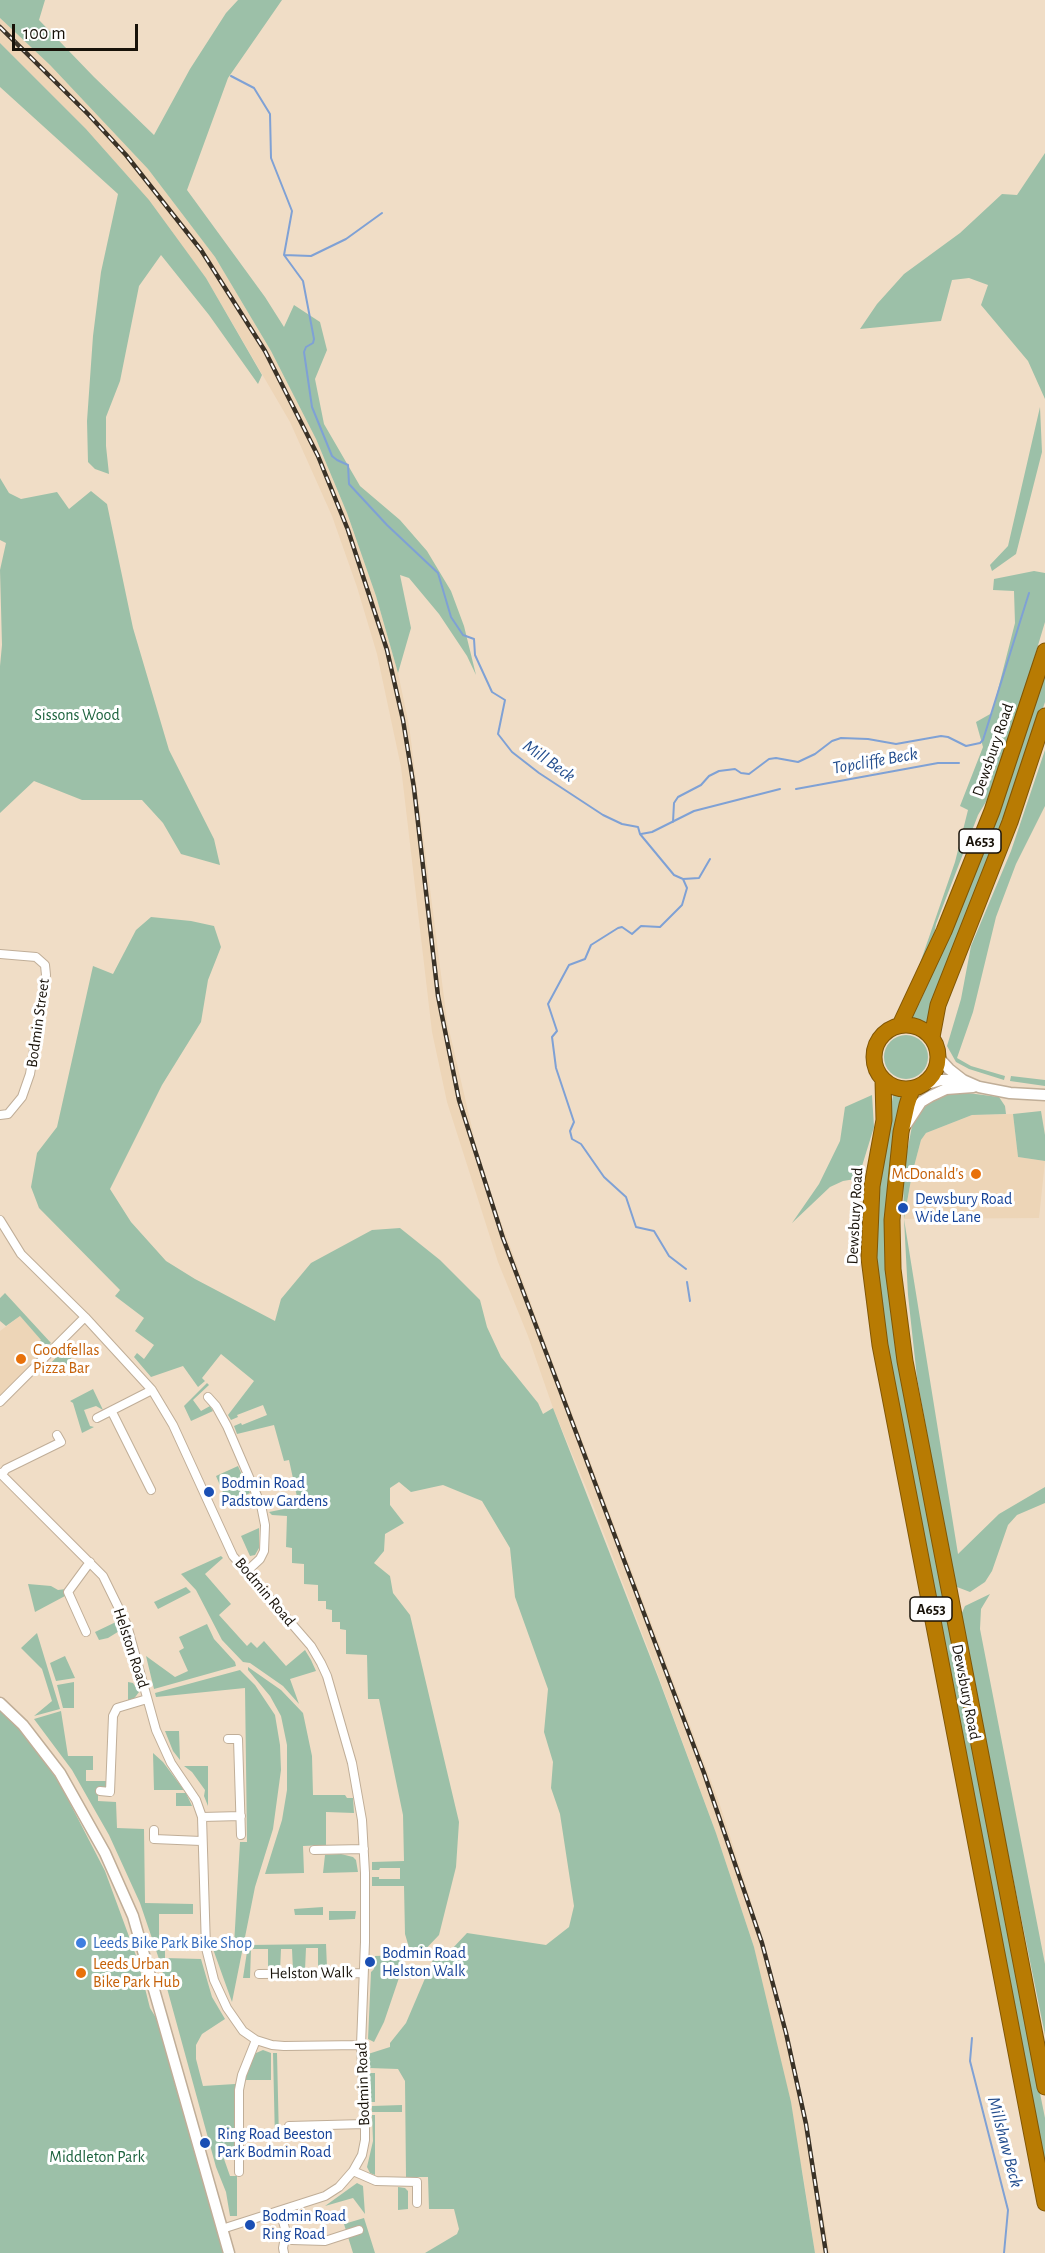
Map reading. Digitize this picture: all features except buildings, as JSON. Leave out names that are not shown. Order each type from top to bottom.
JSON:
[{"type":"highway","name":"Dewsbury Road","points":[[1045,651],[992,811],[944,931],[900,1025],[887,1030],[877,1041],[875,1047],[873,1062],[883,1080],[884,1120],[872,1186],[868,1258],[880,1345],[1045,2203]]},
{"type":"highway","name":"A653","points":[[938,1057],[932,1037],[938,1005],[1010,822],[1045,716]]},
{"type":"highway","points":[[900,1025],[918,1027],[932,1037]]},
{"type":"highway","name":"Dewsbury Road","points":[[938,1057],[934,1074],[916,1088],[906,1105],[892,1220],[893,1269],[905,1361],[1045,2087]]},
{"type":"highway","points":[[883,1080],[891,1087],[902,1090],[916,1088]]},
{"type":"street","name":"Bodmin Street","points":[[0,954],[36,957],[45,965],[30,1074],[22,1097],[8,1114],[0,1115]]},
{"type":"street","points":[[938,1057],[963,1080],[980,1087],[1010,1093],[1045,1095]]},
{"type":"street","points":[[916,1088],[941,1080],[963,1080]]},
{"type":"street","points":[[901,1132],[921,1102],[931,1096],[946,1089],[980,1087]]},
{"type":"street","name":"Bodmin Road","points":[[0,1220],[21,1254],[85,1317],[152,1390],[173,1425],[233,1556],[311,1646],[327,1676],[352,1763],[362,1820],[364,1848],[365,1912],[361,2045],[366,2124],[362,2155],[353,2171],[339,2187],[325,2196],[222,2229]]},
{"type":"street","points":[[0,1402],[85,1317]]},
{"type":"street","points":[[97,1418],[152,1390]]},
{"type":"street","points":[[208,1397],[227,1425],[261,1505],[265,1525],[264,1551],[260,1559],[246,1572]]},
{"type":"street","points":[[112,1412],[151,1490]]},
{"type":"street","name":"Helston Road","points":[[57,1435],[61,1442],[1,1473],[90,1562],[111,1590],[127,1625],[156,1730],[167,1754],[196,1800],[202,1817],[204,1935],[209,1966],[227,2008],[243,2031],[255,2040]]},
{"type":"street","points":[[86,1632],[68,1592],[90,1562]]},
{"type":"street","points":[[100,1791],[110,1792],[113,1716],[117,1708],[147,1699]]},
{"type":"street","points":[[0,1702],[23,1725],[60,1773],[116,1875],[145,1952],[229,2253]]},
{"type":"street","points":[[228,1739],[238,1739],[241,1834]]},
{"type":"street","points":[[202,1817],[241,1816]]},
{"type":"street","points":[[154,1830],[154,1839],[201,1841]]},
{"type":"street","points":[[314,1850],[364,1848]]},
{"type":"street","name":"Helston Walk","points":[[259,1974],[363,1973]]},
{"type":"street","points":[[239,2172],[239,2090],[255,2040],[284,2046],[361,2045]]},
{"type":"street","points":[[289,2135],[289,2126],[366,2124]]},
{"type":"street","points":[[353,2171],[376,2181],[417,2182],[417,2203]]},
{"type":"street","points":[[280,2211],[286,2232],[283,2248],[285,2253]]},
{"type":"street","points":[[285,2236],[292,2240],[325,2241],[359,2230]]},
{"type":"shaded area","points":[[0,18],[50,65],[148,169],[215,257],[271,351],[316,439],[347,513],[376,596],[398,673],[409,725],[447,1021],[476,1145],[496,1208],[555,1368],[719,1802],[750,1898],[788,2033],[830,2253],[815,2253],[803,2175],[754,1947],[716,1833],[651,1656],[498,1262],[447,1102],[432,1032],[401,767],[377,654],[332,516],[290,422],[206,278],[133,182],[86,129],[0,43]]},
{"type":"shaded area","points":[[1013,1114],[1018,1157],[1045,1161],[1039,1218],[904,1219],[912,1174],[921,1140],[926,1133],[972,1115]]},
{"type":"shaded area","points":[[20,1316],[52,1352],[0,1402],[0,1331]]},
{"type":"green space","points":[[0,0],[45,0],[39,20],[154,135],[190,69],[226,13],[238,0],[282,0],[228,78],[187,190],[265,297],[284,327],[294,305],[320,322],[327,350],[315,379],[324,424],[360,486],[400,520],[427,551],[451,591],[464,626],[476,675],[467,656],[439,614],[409,578],[400,575],[411,628],[398,673],[376,596],[347,513],[316,439],[271,351],[215,257],[148,169],[50,65],[0,18]]},
{"type":"green space","points":[[0,43],[86,129],[149,200],[206,278],[262,375],[258,384],[209,315],[161,255],[139,286],[120,381],[106,417],[109,474],[95,469],[88,462],[87,421],[93,336],[101,272],[118,194],[0,87]]},
{"type":"green space","points":[[1045,153],[1045,399],[1028,361],[981,305],[988,285],[969,278],[952,280],[941,321],[860,329],[877,304],[904,274],[960,233],[1002,194],[1017,195]]},
{"type":"green space","points":[[1040,407],[1042,452],[1016,554],[992,571],[990,565],[1008,546]]},
{"type":"green space","name":"Sissons Wood","points":[[0,478],[9,493],[21,499],[57,492],[69,509],[91,491],[107,504],[133,628],[169,750],[214,839],[220,865],[181,854],[163,823],[142,800],[82,800],[34,781],[0,813],[2,645],[0,570],[6,543],[0,540]]},
{"type":"green space","points":[[1034,571],[1045,573],[1045,622],[987,800],[978,815],[936,924],[933,942],[918,969],[955,862],[968,810],[960,806],[983,747],[976,722],[992,713],[1015,623],[1014,591],[993,590],[994,579]]},
{"type":"green space","points":[[1045,667],[1045,702],[1008,814],[930,1006],[927,1023],[910,1017],[919,1004],[930,979]]},
{"type":"green space","points":[[1045,750],[1045,806],[1016,864],[996,917],[973,1012],[957,1058],[971,1066],[1005,1076],[1004,1080],[969,1069],[956,1062],[947,1046],[961,999],[971,946],[1011,851]]},
{"type":"green space","points":[[151,917],[214,926],[221,947],[208,980],[201,1022],[162,1085],[110,1189],[131,1222],[166,1261],[275,1321],[281,1299],[311,1263],[372,1230],[400,1228],[440,1260],[480,1300],[487,1327],[501,1357],[538,1403],[543,1414],[553,1408],[658,1677],[716,1833],[754,1947],[791,2102],[815,2253],[425,2253],[457,2234],[459,2229],[454,2209],[429,2209],[428,2177],[406,2177],[405,2081],[398,2069],[369,2068],[368,2054],[390,2047],[390,2043],[406,2023],[435,1955],[456,1960],[451,1950],[467,1933],[546,1945],[569,1927],[574,1906],[560,1814],[551,1788],[553,1762],[544,1732],[548,1689],[515,1597],[510,1548],[482,1501],[443,1485],[411,1492],[399,1482],[390,1488],[390,1505],[404,1523],[385,1534],[384,1551],[374,1563],[390,1576],[393,1593],[410,1615],[459,1822],[456,1867],[439,1935],[421,1954],[410,1951],[405,1934],[404,1886],[372,1886],[372,1877],[400,1879],[400,1868],[372,1870],[372,1862],[404,1861],[403,1815],[379,1699],[368,1699],[367,1655],[346,1654],[346,1630],[340,1629],[340,1622],[332,1622],[332,1610],[326,1609],[326,1601],[318,1601],[318,1585],[304,1584],[304,1564],[292,1563],[292,1548],[286,1547],[287,1516],[272,1515],[269,1512],[299,1506],[289,1460],[284,1461],[274,1425],[237,1434],[234,1426],[267,1415],[263,1405],[237,1415],[238,1417],[231,1420],[228,1415],[254,1381],[221,1354],[202,1378],[205,1381],[198,1387],[183,1366],[151,1377],[134,1357],[137,1353],[144,1359],[154,1345],[135,1331],[144,1318],[115,1296],[120,1290],[39,1208],[31,1187],[37,1153],[57,1127],[93,966],[113,974],[136,930]]},
{"type":"green space","points":[[906,1035],[922,1041],[928,1057],[922,1073],[906,1079],[890,1073],[884,1057],[890,1041]]},
{"type":"green space","points":[[1011,1076],[1045,1080],[1045,1086],[1010,1081]]},
{"type":"green space","points":[[960,1092],[999,1097],[1005,1106],[1006,1114],[972,1115],[926,1133],[921,1140],[912,1174],[904,1219],[903,1173],[916,1116],[932,1100],[944,1094]]},
{"type":"green space","points":[[872,1095],[874,1127],[862,1166],[855,1179],[830,1187],[792,1223],[819,1184],[840,1141],[845,1107]]},
{"type":"green space","points":[[893,1095],[902,1096],[892,1146],[887,1268],[1020,1994],[1045,2118],[1045,2176],[880,1326],[874,1248],[877,1200]]},
{"type":"green space","points":[[1041,1111],[1045,1135],[1045,1161],[1018,1157],[1013,1114]]},
{"type":"green space","points":[[904,1219],[958,1554],[999,1514],[1045,1487],[1045,1503],[1017,1515],[1008,1525],[992,1571],[985,1582],[970,1592],[957,1587],[954,1581],[917,1378],[908,1295]]},
{"type":"green space","points":[[5,1293],[51,1343],[47,1346],[38,1346],[41,1340],[20,1316],[6,1326],[0,1321],[0,1298]]},
{"type":"green space","points":[[66,1347],[74,1365],[53,1376],[49,1365]]},
{"type":"green space","points":[[207,1383],[209,1385],[193,1400],[201,1411],[210,1406],[213,1411],[191,1421],[184,1406]]},
{"type":"green space","points":[[93,1389],[103,1410],[96,1406],[84,1410],[90,1426],[94,1427],[82,1433],[73,1403],[70,1401]]},
{"type":"green space","points":[[238,1466],[250,1493],[228,1504],[216,1476]]},
{"type":"green space","points":[[259,1528],[259,1548],[255,1555],[250,1556],[241,1536]]},
{"type":"green space","points":[[221,1556],[223,1558],[205,1574],[231,1604],[219,1615],[247,1646],[251,1642],[257,1648],[264,1641],[286,1666],[305,1650],[311,1660],[316,1671],[290,1679],[299,1704],[283,1686],[250,1663],[243,1662],[222,1640],[196,1590],[181,1574]]},
{"type":"green space","points":[[28,1584],[51,1586],[58,1590],[66,1589],[65,1596],[35,1612]]},
{"type":"green space","points":[[186,1587],[191,1592],[158,1609],[154,1602]]},
{"type":"green space","points":[[990,1594],[981,1609],[980,1629],[1045,1964],[1045,2035],[960,1617],[965,1606]]},
{"type":"green space","points":[[118,1621],[121,1630],[108,1638],[99,1640],[95,1632]]},
{"type":"green space","points":[[207,1624],[214,1639],[236,1666],[154,1689],[146,1656],[175,1677],[188,1671],[179,1651],[184,1648],[179,1637]]},
{"type":"green space","points":[[37,1633],[60,1709],[34,1716],[52,1701],[42,1669],[21,1648]]},
{"type":"green space","points":[[65,1656],[75,1678],[56,1681],[50,1663]]},
{"type":"green space","points":[[248,1667],[281,1690],[303,1713],[312,1756],[313,1795],[345,1795],[347,1798],[353,1798],[354,1813],[326,1812],[326,1845],[303,1846],[304,1873],[265,1874],[282,1820],[287,1790],[287,1745],[281,1716],[270,1696],[248,1670]]},
{"type":"green space","points":[[240,1670],[255,1685],[275,1715],[281,1770],[273,1829],[255,1887],[232,2002],[213,1949],[229,1949],[234,1945],[240,1842],[247,1842],[245,1688],[156,1697],[155,1693]]},
{"type":"green space","points":[[74,1682],[74,1708],[63,1708],[57,1685]]},
{"type":"green space","points":[[128,1682],[133,1683],[139,1692],[133,1700],[128,1700]]},
{"type":"green space","name":"Middleton Park","points":[[0,1709],[23,1733],[59,1782],[105,1871],[138,1961],[150,2008],[158,2021],[224,2253],[0,2253]]},
{"type":"green space","points":[[61,1711],[68,1756],[93,1756],[93,1770],[86,1770],[86,1781],[111,1781],[110,1787],[98,1788],[98,1801],[116,1802],[117,1828],[144,1829],[145,1903],[193,1904],[193,1914],[159,1914],[159,1937],[165,1938],[165,1958],[201,1959],[212,1997],[225,2019],[202,2034],[196,2045],[196,2059],[203,2086],[235,2084],[237,2158],[224,2159],[230,2176],[237,2176],[237,2216],[230,2216],[226,2192],[216,2167],[159,1959],[140,1903],[109,1835],[72,1770],[34,1719]]},
{"type":"green space","points":[[165,1731],[179,1731],[180,1760],[173,1751]]},
{"type":"green space","points":[[153,1753],[163,1762],[184,1790],[154,1790]]},
{"type":"green space","points":[[184,1766],[208,1766],[208,1806],[204,1796],[205,1790],[192,1772]]},
{"type":"green space","points":[[176,1793],[186,1793],[192,1806],[176,1806]]},
{"type":"green space","points":[[341,1854],[353,1857],[356,1860],[358,1872],[323,1873],[325,1855]]},
{"type":"green space","points":[[323,1907],[323,1915],[295,1915],[294,1909]]},
{"type":"green space","points":[[329,1911],[356,1911],[355,1919],[329,1920]]},
{"type":"green space","points":[[326,1944],[327,1968],[318,1968],[318,1948],[306,1948],[305,1970],[293,1971],[292,1949],[281,1949],[280,1971],[268,1971],[268,1949],[251,1949],[250,1978],[243,1978],[248,1945]]},
{"type":"green space","points":[[403,1955],[402,1969],[384,2022],[374,2042],[368,2039],[371,1972],[374,1969],[375,1956]]},
{"type":"green space","points":[[263,2050],[271,2053],[271,2080],[245,2080],[253,2057]]},
{"type":"green space","points":[[273,2053],[277,2053],[279,2140],[275,2140]]},
{"type":"green space","points":[[369,2073],[375,2073],[375,2102],[371,2102]]},
{"type":"green space","points":[[402,2105],[402,2112],[372,2112],[372,2106]]},
{"type":"green space","points":[[372,2115],[375,2115],[375,2175],[370,2173],[367,2167],[373,2141]]},
{"type":"green space","points":[[272,2132],[272,2140],[246,2140],[246,2133]]},
{"type":"green space","points":[[357,2183],[363,2186],[365,2214],[353,2198],[325,2206]]},
{"type":"green space","points":[[398,2187],[408,2191],[408,2209],[398,2210]]},
{"type":"green space","points":[[364,2218],[375,2253],[353,2253],[344,2224]]},
{"type":"waterway","name":"Mill Beck","points":[[231,76],[254,88],[270,114],[271,158],[292,211],[284,255],[303,281],[314,339],[304,352],[312,407],[332,456],[348,465],[349,484],[387,525],[438,573],[451,617],[463,635],[474,639],[475,655],[492,692],[505,700],[498,734],[512,752],[539,773],[603,815],[622,824],[638,827],[640,834],[674,875],[683,879],[687,888],[682,905],[660,927],[641,926],[632,934],[622,927],[618,928],[591,945],[585,959],[569,965],[548,1004],[557,1031],[552,1037],[556,1068],[574,1122],[570,1131],[572,1139],[581,1144],[604,1177],[626,1197],[636,1227],[654,1231],[669,1256],[686,1269]]},
{"type":"waterway","points":[[284,255],[311,256],[346,239],[382,213]]},
{"type":"waterway","points":[[673,822],[674,803],[678,797],[701,785],[709,776],[719,771],[735,769],[749,774],[769,759],[798,762],[841,738],[868,739],[896,744],[941,736],[966,746],[980,743],[983,740],[1029,593]]},
{"type":"waterway","name":"Topcliffe Beck","points":[[796,789],[938,763],[959,763]]},
{"type":"waterway","name":"Topcliffe Beck","points":[[641,834],[652,832],[694,811],[780,789]]},
{"type":"waterway","points":[[683,879],[699,878],[710,859]]},
{"type":"waterway","name":"Mill Beck","points":[[687,1282],[690,1301]]},
{"type":"waterway","name":"Millshaw Beck","points":[[972,2038],[970,2061],[1008,2210],[1004,2253]]},
{"type":"railway","points":[[0,27],[126,155],[201,250],[265,351],[318,456],[348,530],[387,650],[403,720],[414,788],[438,996],[459,1100],[503,1238],[704,1773],[762,1943],[786,2033],[806,2124],[826,2253]]},
{"type":"place","name":"McDonald's","points":[[976,1174]]},
{"type":"place","name":"Dewsbury Road Wide Lane","points":[[903,1208]]},
{"type":"place","name":"Goodfellas Pizza Bar","points":[[21,1359]]},
{"type":"place","name":"Bodmin Road Padstow Gardens","points":[[209,1492]]},
{"type":"place","name":"Leeds Bike Park Bike Shop","points":[[81,1943]]},
{"type":"place","name":"Bodmin Road Helston Walk","points":[[370,1962]]},
{"type":"place","name":"Leeds Urban Bike Park Hub","points":[[81,1973]]},
{"type":"place","name":"Ring Road Beeston Park Bodmin Road","points":[[205,2143]]},
{"type":"place","name":"Bodmin Road Ring Road","points":[[250,2225]]}]
